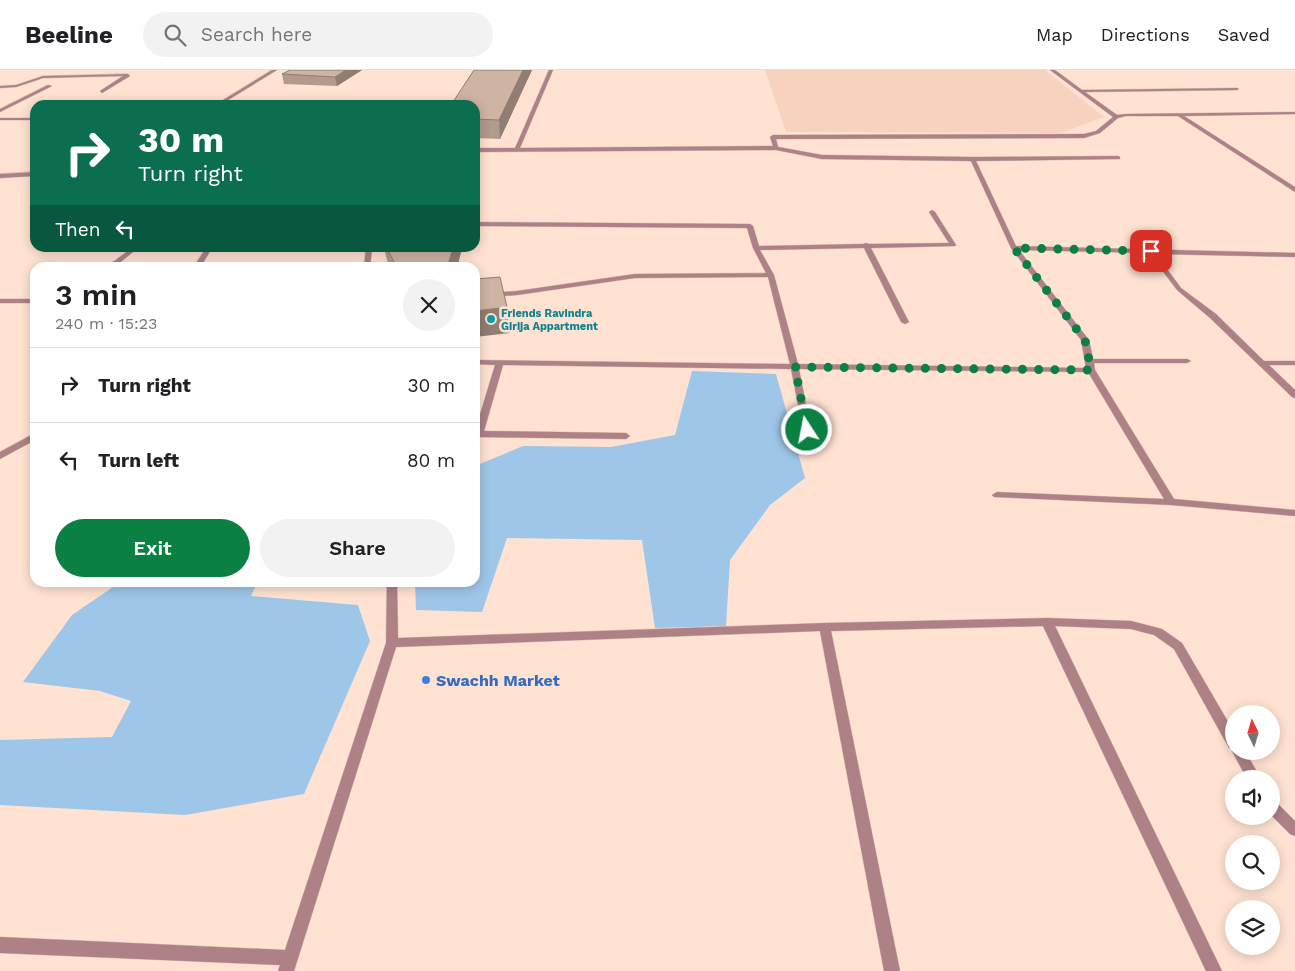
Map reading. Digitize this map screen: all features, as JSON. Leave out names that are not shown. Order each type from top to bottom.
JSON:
[{"type":"street","points":[[224,100],[275,70]]},
{"type":"street","points":[[517,150],[551,70]]},
{"type":"street","points":[[1052,70],[1116,117]]},
{"type":"street","points":[[0,87],[16,86],[43,77],[128,75],[102,92]]},
{"type":"street","points":[[0,111],[50,86]]},
{"type":"street","points":[[1079,91],[1237,89]]},
{"type":"street","points":[[776,148],[773,137],[1084,136],[1098,132],[1116,117],[1126,115],[1295,113]]},
{"type":"street","points":[[1179,114],[1295,190]]},
{"type":"street","points":[[0,119],[30,119]]},
{"type":"street","points":[[480,150],[776,148],[822,156],[973,160],[1118,158]]},
{"type":"street","points":[[973,160],[1014,248],[1085,340],[1090,365],[1170,502]]},
{"type":"street","points":[[0,176],[30,174]]},
{"type":"street","points":[[756,248],[954,245],[932,212]]},
{"type":"street","points":[[480,224],[750,226],[756,248],[771,275],[795,367],[807,430]]},
{"type":"street","points":[[866,245],[905,322]]},
{"type":"street","points":[[1014,248],[1295,255]]},
{"type":"street","points":[[1151,251],[1179,289],[1213,316],[1295,396]]},
{"type":"street","points":[[116,262],[130,252]]},
{"type":"street","points":[[480,296],[517,293],[635,276],[771,275]]},
{"type":"street","points":[[0,301],[30,301]]},
{"type":"street","points":[[480,362],[795,367],[1090,365],[1187,361]]},
{"type":"street","points":[[480,424],[499,363]]},
{"type":"street","points":[[1263,363],[1295,363]]},
{"type":"street","points":[[480,434],[626,436]]},
{"type":"street","points":[[0,456],[30,439]]},
{"type":"street","points":[[997,495],[1170,502],[1295,513]]},
{"type":"street","points":[[0,945],[288,964],[392,643],[392,587]]},
{"type":"street","points":[[392,643],[825,627],[1047,622],[1130,625],[1158,632],[1178,646],[1225,728]]},
{"type":"street","points":[[1047,622],[1214,971]]},
{"type":"street","points":[[825,627],[892,971]]},
{"type":"street","points":[[1280,815],[1295,830]]},
{"type":"shaded area","points":[[765,70],[1045,70],[1104,117],[1061,133],[786,132]]},
{"type":"water","points":[[692,371],[776,374],[805,478],[770,505],[730,560],[726,626],[655,628],[642,540],[507,538],[482,612],[416,610],[415,587],[480,587],[480,464],[523,446],[611,447],[675,435]]},
{"type":"water","points":[[113,587],[255,587],[251,596],[358,605],[370,641],[304,794],[185,815],[0,805],[0,740],[112,737],[131,701],[100,691],[23,682],[72,615]]},
{"type":"building","points":[[290,70],[346,70],[335,77],[282,74]]},
{"type":"building","points":[[474,70],[523,70],[499,120],[480,119],[480,100],[454,100]]},
{"type":"building","points":[[389,252],[452,252],[449,262],[394,262]]},
{"type":"building","points":[[500,277],[507,307],[480,310],[480,279]]},
{"type":"place","name":"Friends Ravindra Girija Appartment","points":[[491,319]]},
{"type":"place","name":"Swachh Market","points":[[426,680]]},
{"type":"route","points":[[807,430],[795,367],[1091,370],[1085,340],[1014,248],[1151,251]]}]
